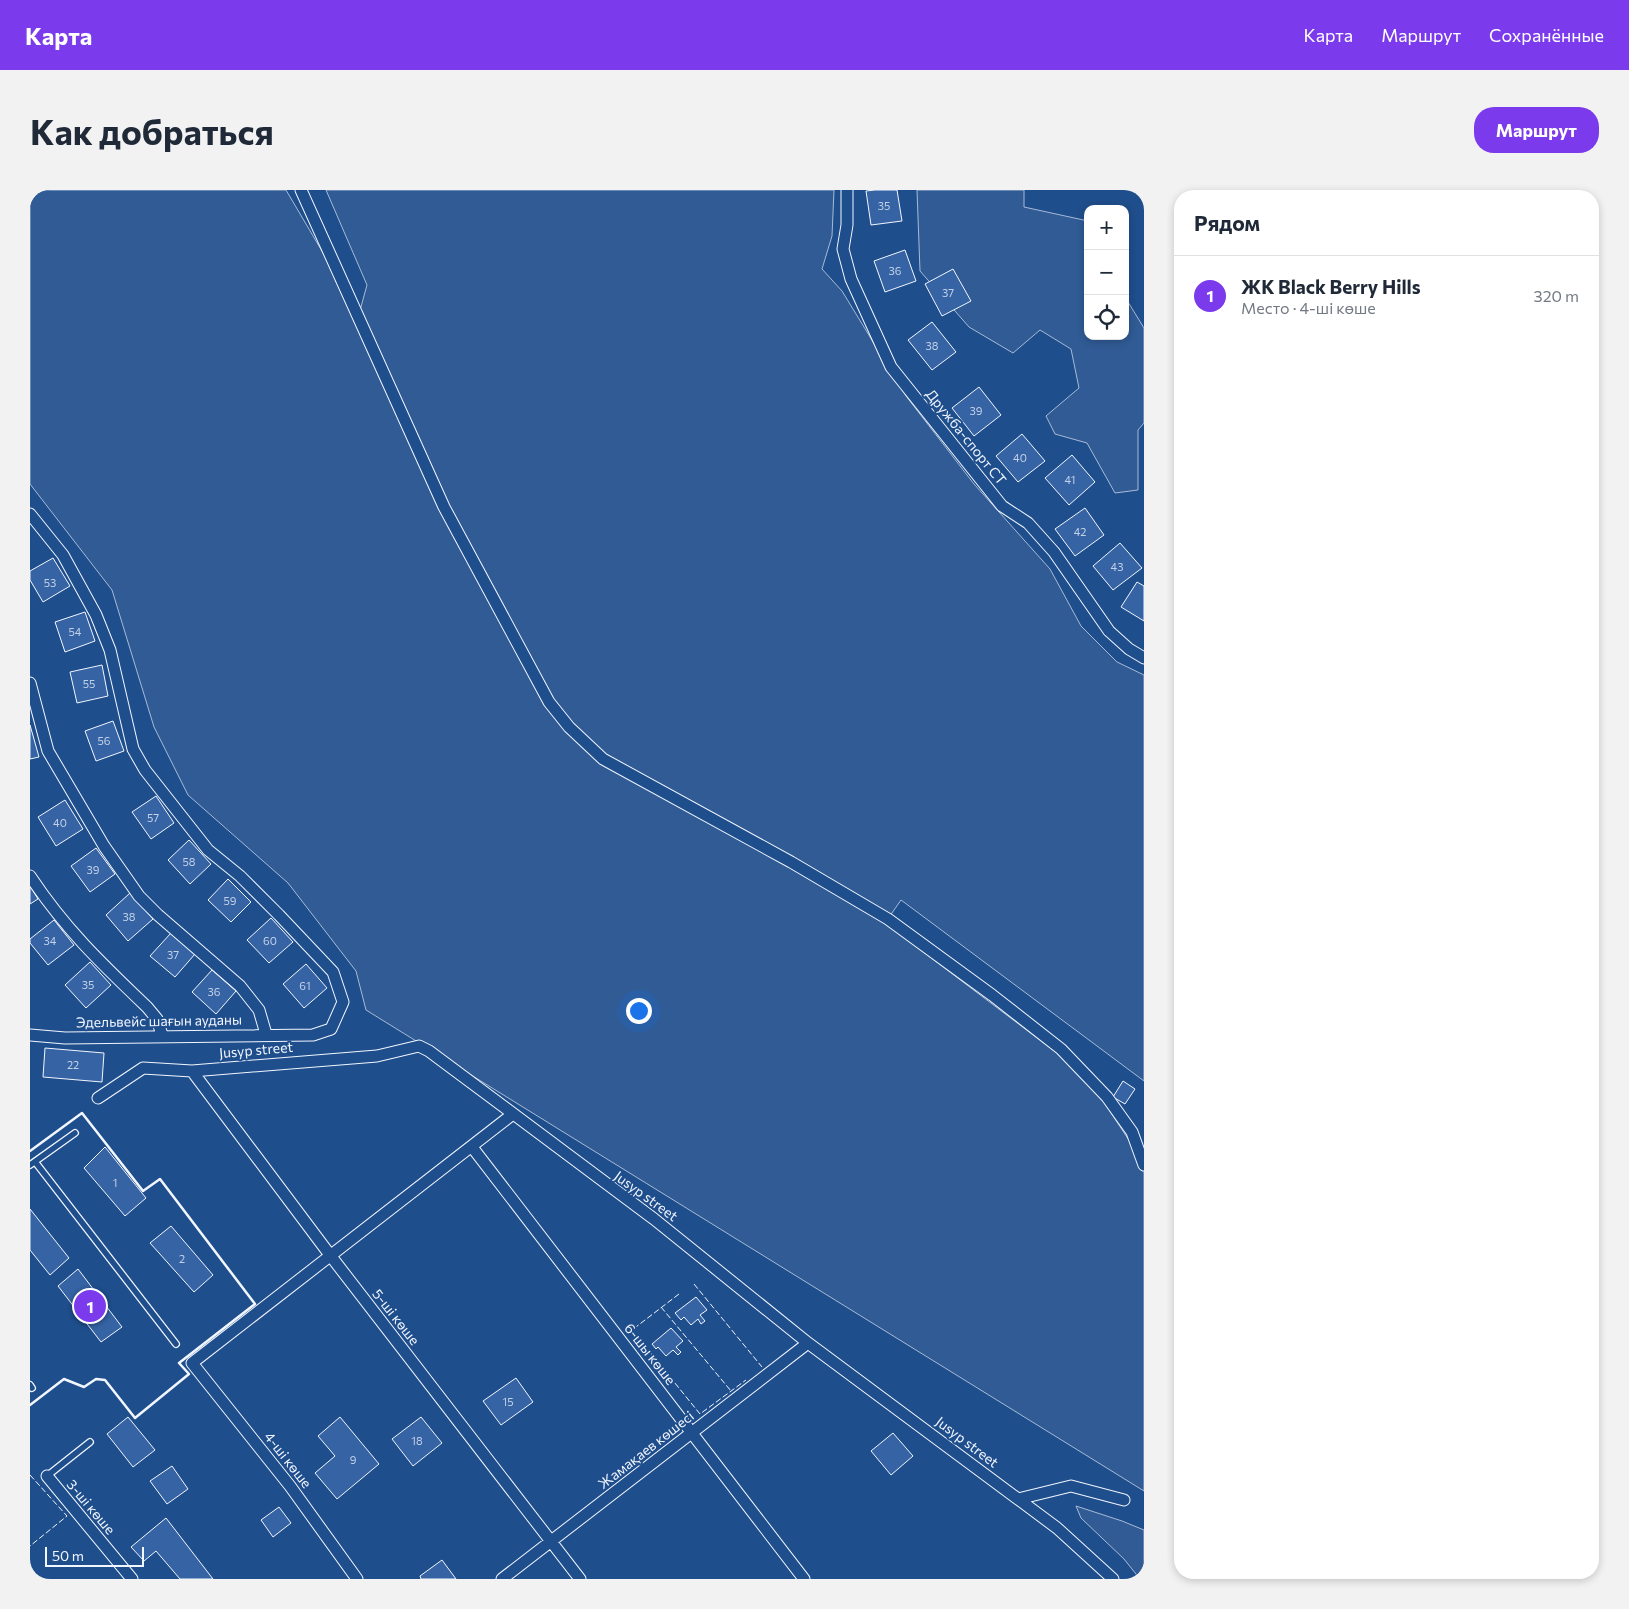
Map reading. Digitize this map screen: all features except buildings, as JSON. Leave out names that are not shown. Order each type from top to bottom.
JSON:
[{"type":"street","points":[[300,190],[444,507],[549,702],[569,728],[603,759],[791,862],[888,919],[992,994],[1061,1050],[1107,1096],[1132,1132],[1144,1165]]},
{"type":"street","name":"Дружба-спорт СТ","points":[[847,190],[847,225],[843,249],[851,280],[891,367],[1002,506],[1028,523],[1054,552],[1109,631],[1129,649],[1144,658]]},
{"type":"street","name":"Эдельвейс шағын ауданы","points":[[30,514],[63,555],[96,615],[110,650],[132,749],[145,770],[208,850],[272,908],[333,972],[343,1002],[331,1029],[313,1035],[162,1035],[65,1038],[30,1035]]},
{"type":"street","points":[[30,683],[48,751],[104,846],[139,896],[158,915],[240,986],[259,1010],[266,1034]]},
{"type":"street","points":[[30,876],[48,903],[81,943],[148,1007],[157,1019],[162,1035]]},
{"type":"street","name":"Jusyp street","points":[[98,1098],[143,1068],[192,1070],[377,1056],[419,1046],[429,1051],[654,1219],[808,1343],[1057,1528],[1113,1579]]},
{"type":"street","name":"5-ші көше","points":[[192,1070],[330,1256],[580,1579]]},
{"type":"street","points":[[330,1256],[513,1114]]},
{"type":"street","name":"6-шы көше","points":[[472,1147],[804,1579]]},
{"type":"street","name":"4-ші көше","points":[[330,1256],[192,1363],[290,1486],[357,1579]]},
{"type":"street","name":"Жамақаев көшесі","points":[[502,1579],[808,1343]]},
{"type":"street","name":"3-ші көше","points":[[47,1476],[132,1579]]},
{"type":"street","points":[[1018,1499],[1071,1486],[1124,1500]]},
{"type":"lane","points":[[75,1133],[33,1164],[176,1344]]},
{"type":"lane","points":[[47,1476],[90,1442]]},
{"type":"shaded area","points":[[30,190],[286,190],[359,314],[367,285],[326,190],[834,190],[832,236],[822,269],[842,291],[906,396],[974,484],[1050,569],[1081,626],[1117,662],[1144,675],[1144,1081],[901,900],[885,923],[1086,1075],[1144,1163],[1144,1491],[366,1010],[356,971],[288,883],[188,795],[154,727],[112,590],[30,484]]},
{"type":"shaded area","points":[[917,190],[1024,190],[1024,207],[1084,220],[1084,340],[1129,340],[1129,304],[1144,328],[1144,423],[1138,430],[1138,490],[1115,493],[1087,443],[1055,434],[1046,416],[1079,388],[1071,349],[1040,330],[1013,353],[969,327],[920,271]]},
{"type":"shaded area","points":[[1076,1506],[1144,1530],[1144,1579],[1140,1579],[1124,1559],[1081,1518]]},
{"type":"fence","points":[[694,1284],[762,1367]]},
{"type":"fence","points":[[679,1294],[632,1330],[700,1414],[746,1380]]},
{"type":"fence","points":[[661,1307],[731,1391]]},
{"type":"fence","points":[[30,1475],[67,1516],[30,1546]]},
{"type":"wall","points":[[30,1151],[82,1113],[143,1191],[160,1179],[255,1304],[179,1363],[189,1374],[135,1418],[105,1380],[96,1379],[84,1387],[64,1379],[30,1405]]},
{"type":"place","name":"ЖК Black Berry Hills","points":[[90,1306]]}]
